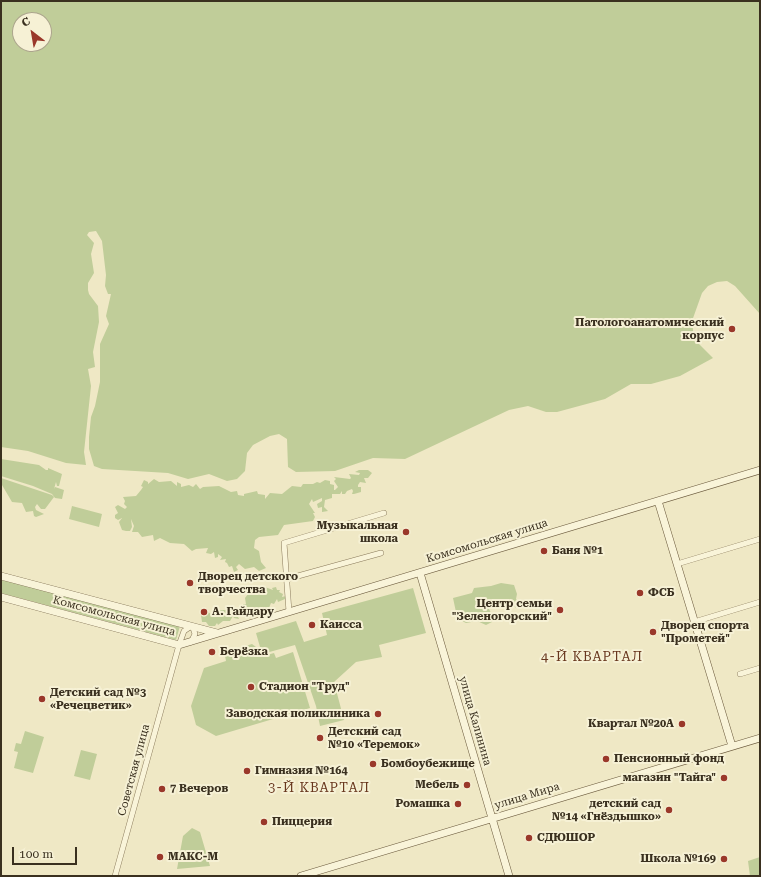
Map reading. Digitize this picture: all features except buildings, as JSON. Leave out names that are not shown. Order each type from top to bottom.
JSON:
[{"type":"street","name":"Комсомольская улица","points":[[1,596],[179,645],[190,643],[288,612],[760,470]]},
{"type":"street","points":[[658,500],[732,746]]},
{"type":"street","points":[[288,612],[284,543],[384,513]]},
{"type":"street","points":[[677,564],[760,538]]},
{"type":"street","points":[[287,579],[381,553]]},
{"type":"street","name":"улица Калинина","points":[[420,573],[509,876]]},
{"type":"street","name":"Комсомольская улица","points":[[1,576],[191,628],[211,633],[221,633]]},
{"type":"street","points":[[694,622],[760,602]]},
{"type":"street","points":[[190,643],[195,634],[191,628]]},
{"type":"street","name":"Советская улица","points":[[115,876],[179,645],[184,631],[191,628]]},
{"type":"street","points":[[740,674],[760,668]]},
{"type":"street","name":"улица Мира","points":[[301,876],[760,738]]},
{"type":"green space","points":[[1,1],[760,1],[760,314],[735,286],[727,281],[717,282],[708,286],[702,293],[692,321],[694,339],[713,358],[680,376],[651,384],[631,384],[605,399],[557,412],[546,412],[528,406],[509,410],[405,459],[373,458],[335,471],[296,472],[288,467],[287,439],[279,434],[270,436],[253,445],[247,453],[245,471],[237,479],[227,481],[209,474],[188,479],[168,473],[102,469],[94,466],[89,449],[89,437],[91,417],[100,382],[100,344],[109,324],[106,316],[111,294],[108,294],[105,286],[106,275],[102,241],[96,231],[89,232],[87,235],[94,243],[91,254],[94,273],[88,283],[88,290],[89,294],[98,306],[99,322],[93,352],[95,367],[88,369],[91,386],[84,452],[86,465],[66,463],[28,451],[1,447]]},
{"type":"green space","points":[[1,459],[39,465],[46,470],[48,470],[48,468],[62,474],[59,486],[57,486],[56,482],[54,489],[55,487],[64,490],[62,499],[55,498],[52,494],[33,486],[1,476]]},
{"type":"green space","points":[[359,470],[368,470],[372,473],[368,478],[364,478],[366,483],[360,482],[358,485],[358,487],[361,487],[361,492],[352,494],[352,489],[347,491],[345,494],[342,494],[342,491],[340,494],[332,494],[332,498],[325,500],[324,507],[328,511],[322,512],[322,507],[318,508],[317,504],[322,501],[322,498],[313,502],[312,499],[309,504],[315,513],[313,513],[315,517],[313,521],[284,525],[278,535],[259,537],[255,540],[254,548],[259,551],[261,562],[266,568],[259,571],[254,567],[245,569],[239,564],[236,567],[238,570],[234,572],[232,566],[229,567],[225,562],[226,559],[220,560],[222,557],[218,554],[218,557],[215,558],[214,552],[211,554],[206,553],[208,548],[196,549],[192,551],[184,544],[170,543],[160,538],[154,541],[153,535],[142,537],[138,532],[132,532],[134,526],[131,519],[132,527],[130,531],[126,531],[122,530],[119,522],[122,518],[118,520],[115,518],[115,515],[118,513],[115,507],[118,505],[125,509],[127,507],[124,504],[125,501],[123,497],[136,496],[143,487],[141,486],[144,480],[148,482],[148,484],[154,479],[159,482],[171,481],[177,486],[177,482],[181,484],[181,487],[189,485],[193,487],[196,484],[200,489],[203,487],[219,486],[231,492],[237,491],[238,495],[244,496],[244,494],[257,491],[258,494],[265,495],[265,499],[270,493],[282,494],[292,486],[301,487],[303,484],[320,483],[325,480],[330,481],[330,484],[334,485],[335,490],[338,487],[334,481],[336,479],[334,477],[350,479],[349,474],[359,475],[360,473],[355,472]]},
{"type":"green space","points":[[1,478],[52,495],[54,497],[45,509],[41,509],[37,504],[35,507],[36,510],[44,514],[36,517],[34,516],[33,511],[26,512],[22,503],[12,502],[2,485]]},
{"type":"green space","points":[[72,506],[102,514],[99,527],[69,519]]},
{"type":"green space","points":[[1,578],[180,626],[176,640],[1,593]]},
{"type":"green space","points":[[501,583],[514,585],[517,594],[516,599],[519,603],[516,608],[507,599],[488,607],[492,615],[492,622],[486,625],[477,621],[466,623],[460,620],[456,612],[453,598],[472,593],[474,588]]},
{"type":"green space","points":[[265,587],[273,590],[272,588],[276,587],[277,590],[280,590],[279,592],[283,594],[282,597],[286,596],[285,599],[278,602],[277,599],[274,604],[271,603],[269,608],[263,609],[261,612],[261,610],[258,613],[254,613],[254,610],[252,615],[245,614],[243,617],[237,615],[239,619],[234,618],[233,616],[230,621],[223,621],[218,625],[217,623],[215,626],[209,626],[206,622],[202,622],[201,615],[208,612],[211,614],[234,607],[241,610],[239,605],[243,606],[243,604],[246,604],[245,598],[248,594],[259,589],[265,591]]},
{"type":"green space","points":[[413,588],[426,633],[379,645],[382,657],[356,662],[334,682],[344,720],[320,726],[316,706],[295,645],[262,654],[256,633],[296,621],[304,642],[327,635],[322,613]]},
{"type":"green space","name":"Стадион \"Труд\"","points":[[252,644],[256,647],[260,657],[274,653],[276,658],[293,652],[310,708],[216,736],[196,725],[191,706],[204,668],[226,661],[225,656],[229,651]]},
{"type":"green space","points":[[25,731],[44,737],[33,773],[14,768],[18,752],[14,751],[16,743],[21,744]]},
{"type":"green space","points":[[81,750],[97,754],[90,780],[74,776]]},
{"type":"green space","points":[[192,828],[200,832],[210,866],[177,869],[183,836]]},
{"type":"green space","points":[[760,857],[760,876],[750,876],[748,861]]},
{"type":"place","name":"Патологоанатомический корпус","points":[[732,329]]},
{"type":"place","name":"Музыкальная школа","points":[[406,532]]},
{"type":"place","name":"Баня №1","points":[[544,551]]},
{"type":"place","name":"Дворец детского творчества","points":[[190,583]]},
{"type":"place","name":"ФСБ","points":[[640,593]]},
{"type":"place","name":"Центр семьи \"Зеленогорский\"","points":[[560,610]]},
{"type":"place","name":"А. Гайдару","points":[[204,612]]},
{"type":"place","name":"Каисса","points":[[312,625]]},
{"type":"place","name":"Дворец спорта \"Прометей\"","points":[[653,632]]},
{"type":"place","name":"Берёзка","points":[[212,652]]},
{"type":"place","name":"Стадион \"Труд\"","points":[[251,687]]},
{"type":"place","name":"Детский сад №3 «Речецветик»","points":[[42,699]]},
{"type":"place","name":"Заводская поликлиника","points":[[378,714]]},
{"type":"place","name":"Квартал №20А","points":[[682,724]]},
{"type":"place","name":"Детский сад №10 «Теремок»","points":[[320,738]]},
{"type":"place","name":"Пенсионный фонд","points":[[606,759]]},
{"type":"place","name":"Бомбоубежище","points":[[373,764]]},
{"type":"place","name":"Гимназия №164","points":[[247,771]]},
{"type":"place","name":"магазин \"Тайга\"","points":[[724,778]]},
{"type":"place","name":"Мебель","points":[[467,785]]},
{"type":"place","name":"7 Вечеров","points":[[162,789]]},
{"type":"place","name":"Ромашка","points":[[458,804]]},
{"type":"place","name":"детский сад №14 «Гнёздышко»","points":[[669,810]]},
{"type":"place","name":"Пиццерия","points":[[264,822]]},
{"type":"place","name":"СДЮШОР","points":[[529,838]]},
{"type":"place","name":"МАКС-М","points":[[160,857]]},
{"type":"place","name":"Школа №169","points":[[724,859]]},
{"type":"district","name":"4-Й КВАРТАЛ","points":[[592,657]]},
{"type":"district","name":"3-Й КВАРТАЛ","points":[[319,788]]}]
